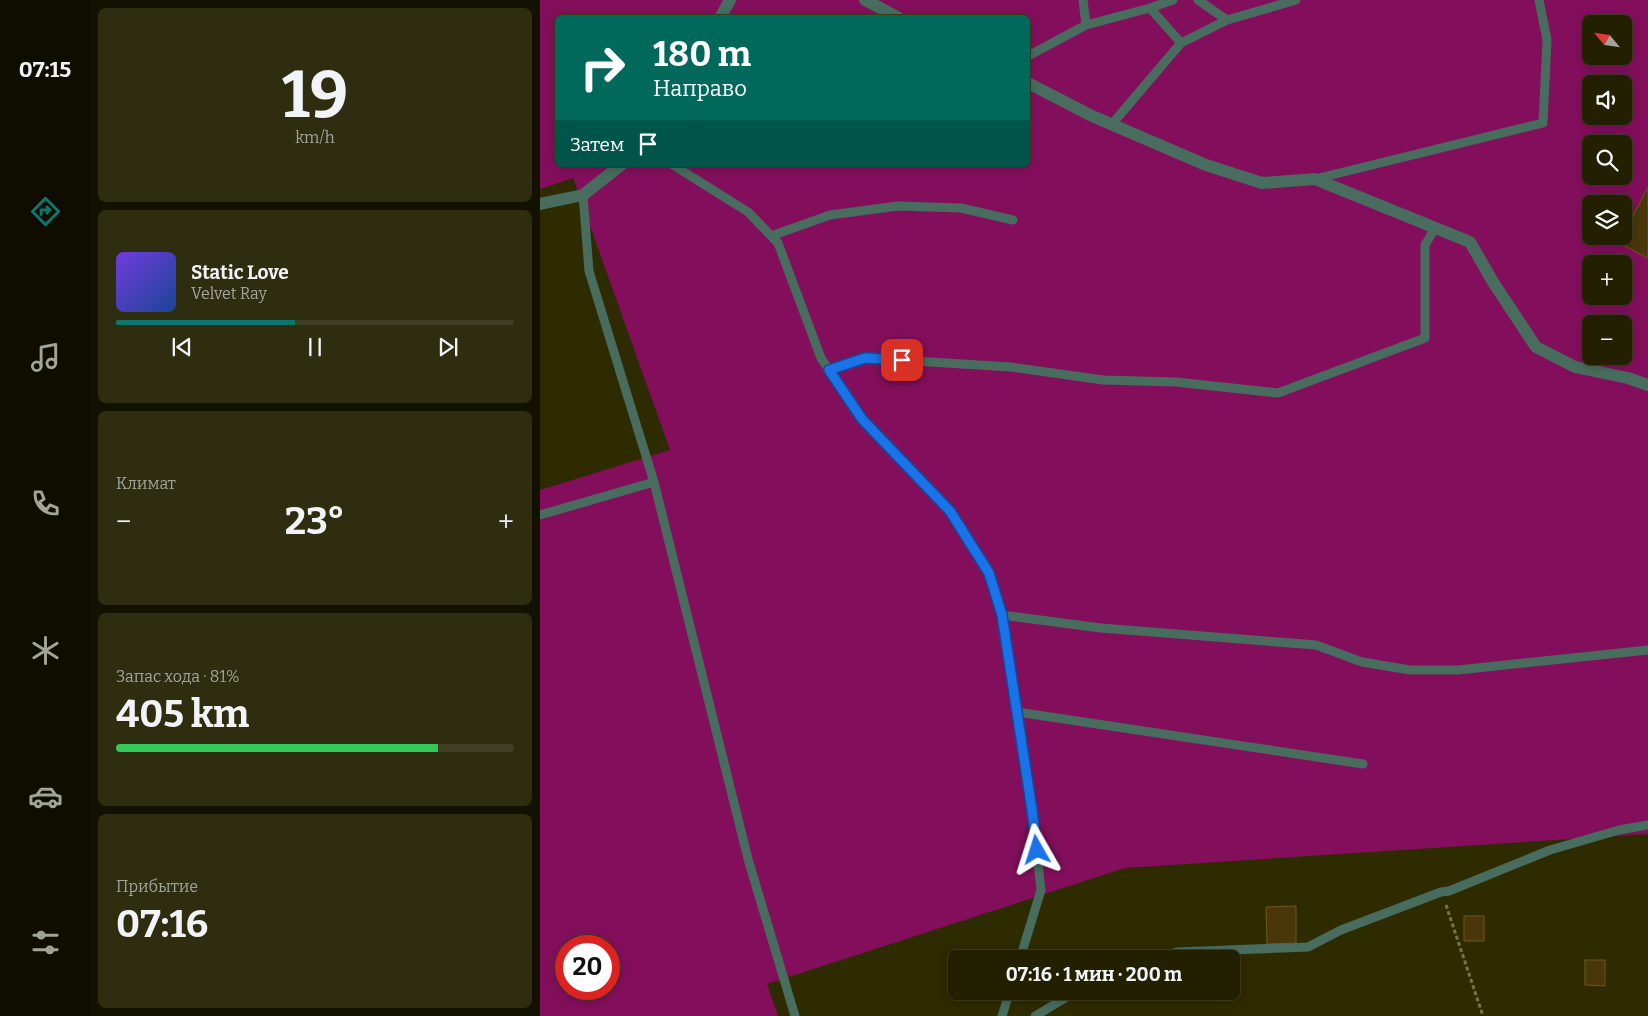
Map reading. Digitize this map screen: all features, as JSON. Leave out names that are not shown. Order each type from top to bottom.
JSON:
[{"type":"street","points":[[722,15],[730,0]]},
{"type":"street","points":[[865,0],[893,15]]},
{"type":"street","points":[[1030,84],[1092,116],[1206,165],[1262,183],[1315,179],[1470,242],[1493,282],[1536,347],[1575,367],[1628,378],[1648,385]]},
{"type":"street","points":[[540,204],[583,195],[618,167]]},
{"type":"lane","points":[[1083,0],[1086,24]]},
{"type":"lane","points":[[1030,55],[1086,24],[1150,8],[1173,0]]},
{"type":"lane","points":[[1198,0],[1227,20]]},
{"type":"lane","points":[[1112,124],[1180,43],[1227,20],[1296,0]]},
{"type":"lane","points":[[1315,179],[1544,123],[1547,40],[1539,0]]},
{"type":"lane","points":[[1150,8],[1180,43]]},
{"type":"lane","points":[[676,167],[748,212],[778,243],[821,358],[862,419],[950,511],[989,573],[1002,615],[1032,810],[1041,890],[1023,950]]},
{"type":"lane","points":[[583,195],[589,271],[654,482],[748,859],[794,1016]]},
{"type":"lane","points":[[771,236],[830,215],[898,206],[961,208],[1013,220]]},
{"type":"lane","points":[[829,370],[865,358],[1011,367],[1103,380],[1176,382],[1278,393],[1425,338],[1425,245],[1435,228]]},
{"type":"lane","points":[[540,515],[654,482]]},
{"type":"lane","points":[[1002,615],[1101,628],[1316,645],[1362,662],[1410,670],[1458,670],[1648,650]]},
{"type":"lane","points":[[1017,712],[1363,764]]},
{"type":"lane","points":[[1229,950],[1308,947],[1340,930],[1441,892],[1449,891],[1550,850],[1619,830],[1648,825]]},
{"type":"lane","points":[[1002,1016],[1007,1000]]},
{"type":"lane","points":[[1035,1016],[1062,1000]]},
{"type":"path","points":[[1441,892],[1483,1016]]},
{"type":"shaded area","points":[[540,0],[1648,0],[1648,834],[1125,868],[767,984],[778,1016],[540,1016],[540,490],[670,450],[573,178],[540,189]]},
{"type":"building","points":[[1648,187],[1648,258],[1623,245],[1632,245],[1632,218]]},
{"type":"building","points":[[1296,906],[1296,943],[1267,944],[1266,907]]},
{"type":"building","points":[[1464,916],[1484,916],[1484,941],[1464,941]]},
{"type":"building","points":[[1585,960],[1605,960],[1605,986],[1585,985]]},
{"type":"route","points":[[902,360],[865,358],[829,370],[862,419],[950,511],[989,573],[1002,615],[1037,850]]}]
